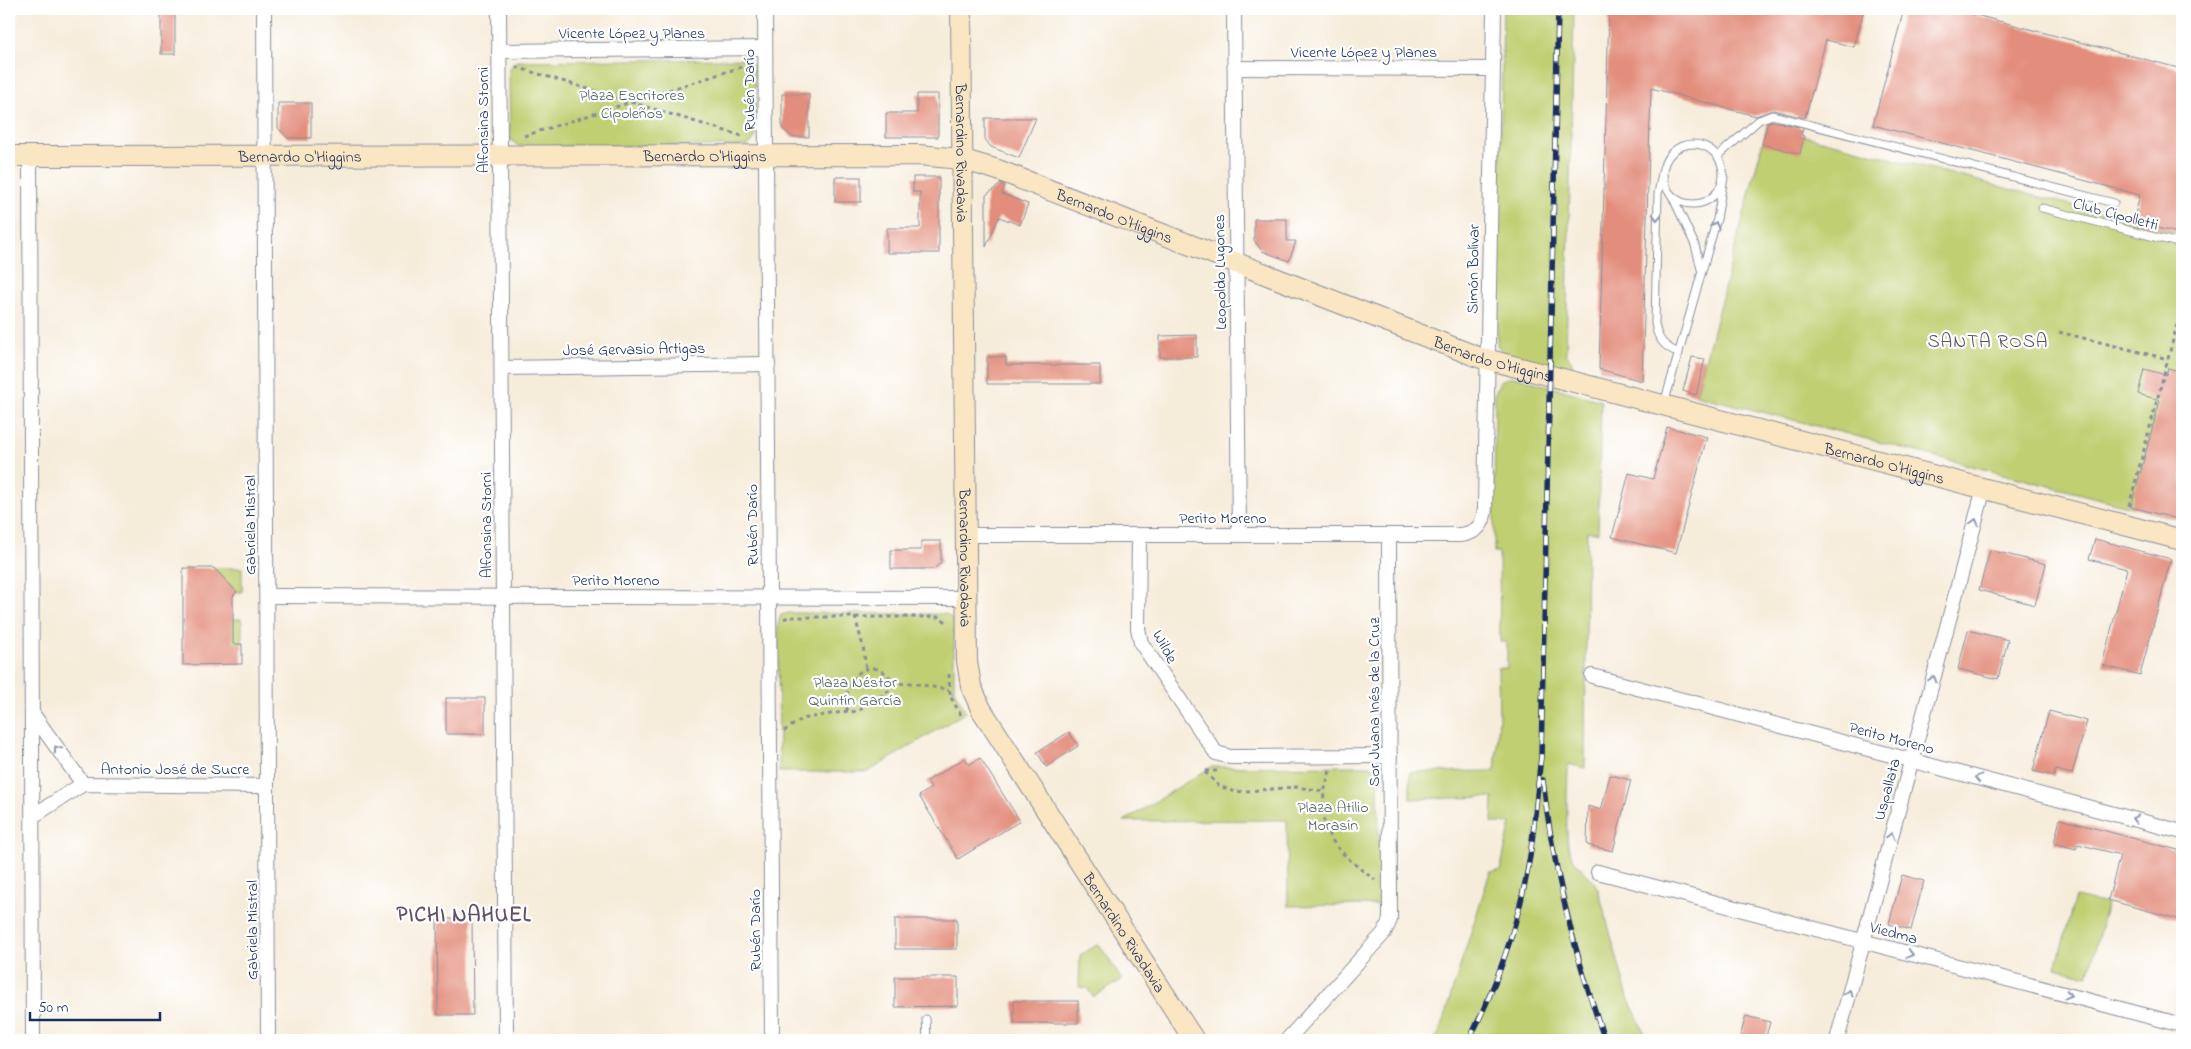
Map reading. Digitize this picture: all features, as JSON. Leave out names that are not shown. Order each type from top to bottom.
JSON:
[{"type":"main road","name":"Bernardino Rivadavia","points":[[961,9],[968,674],[975,699],[1194,1040]]},
{"type":"main road","name":"Bernardo O'Higgins","points":[[9,156],[919,155],[962,159],[998,170],[1488,360],[2182,540]]},
{"type":"street","name":"Gabriela Mistral","points":[[264,9],[268,1040]]},
{"type":"street","name":"Alfonsina Storni","points":[[499,9],[506,1040]]},
{"type":"street","name":"Rubén Darío","points":[[765,9],[772,1040]]},
{"type":"street","name":"Leopoldo Lugones","points":[[1234,9],[1239,535]]},
{"type":"street","name":"Simón Bolívar","points":[[1478,528],[1485,513],[1494,9]]},
{"type":"street","name":"Vicente López y Planes","points":[[499,50],[765,48]]},
{"type":"street","name":"Vicente López y Planes","points":[[1235,68],[1493,69]]},
{"type":"street","points":[[30,156],[33,1040]]},
{"type":"street","name":"José Gervasio Artigas","points":[[502,368],[768,364]]},
{"type":"street","name":"Uspallata","points":[[1837,1040],[1984,488]]},
{"type":"street","name":"Perito Moreno","points":[[966,535],[1464,534],[1478,528]]},
{"type":"street","name":"Wilde","points":[[1139,535],[1138,628],[1141,643],[1211,748],[1219,755],[1230,758],[1390,756]]},
{"type":"street","name":"Sor Juana Inés de la Cruz","points":[[1287,1040],[1384,933],[1391,916],[1389,535]]},
{"type":"street","name":"Perito Moreno","points":[[267,596],[966,598]]},
{"type":"street","name":"Perito Moreno","points":[[1592,676],[2182,832]]},
{"type":"street","name":"Antonio José de Sucre","points":[[32,713],[83,784]]},
{"type":"street","name":"Antonio José de Sucre","points":[[32,816],[83,784],[267,786]]},
{"type":"street","name":"Viedma","points":[[1598,872],[2182,1024]]},
{"type":"lane","points":[[1718,156],[1763,118],[1776,116],[2114,204]]},
{"type":"lane","points":[[1664,405],[1679,353],[1719,212],[1724,177],[1722,163],[1718,156],[1714,151],[1701,144],[1687,144],[1674,150],[1665,162],[1658,194],[1655,323],[1661,342],[1668,349],[1679,353]]},
{"type":"lane","points":[[1663,168],[1664,183],[1672,195],[1696,245],[1702,272]]},
{"type":"lane","points":[[1672,195],[1685,203],[1700,204],[1707,201],[1718,191],[1724,177]]},
{"type":"lane","name":"Club Cipolletti","points":[[2042,208],[2182,244]]},
{"type":"lane","points":[[926,1019],[927,1040]]},
{"type":"path","points":[[523,136],[749,67],[732,63]]},
{"type":"path","points":[[520,64],[514,69],[750,138]]},
{"type":"path","points":[[2129,506],[2182,306]]},
{"type":"path","points":[[2059,332],[2168,359]]},
{"type":"path","points":[[782,624],[784,619],[788,618],[941,616],[947,621],[949,627]]},
{"type":"path","points":[[855,618],[863,646],[866,669]]},
{"type":"path","points":[[949,667],[951,699],[961,715]]},
{"type":"path","points":[[848,711],[846,700],[850,684],[858,673],[866,669],[882,671],[888,676],[892,684]]},
{"type":"path","points":[[892,684],[912,683],[949,690]]},
{"type":"path","points":[[783,732],[797,722],[809,717],[858,711],[885,694],[892,684]]},
{"type":"path","points":[[783,722],[783,740]]},
{"type":"path","points":[[1320,770],[1339,770]]},
{"type":"path","points":[[1330,770],[1323,791],[1322,815],[1330,838],[1345,857],[1375,880]]},
{"type":"path","points":[[1224,771],[1205,771],[1218,786],[1235,792],[1296,786],[1323,791]]},
{"type":"path","points":[[1375,871],[1375,889]]},
{"type":"green space","points":[[1503,9],[1574,9],[1566,354],[1572,362],[1572,370],[1503,353],[1497,345]]},
{"type":"green space","name":"Plaza Escritores Cipoleños","points":[[746,59],[752,63],[755,74],[755,138],[748,146],[518,146],[510,139],[509,69],[516,61]]},
{"type":"green space","points":[[1767,126],[2182,234],[2182,520],[1696,395]]},
{"type":"green space","points":[[1510,377],[1520,378],[1601,401],[1598,533],[1587,531],[1585,768],[1568,764],[1567,835],[1572,857],[1598,889],[1628,998],[1648,1040],[1434,1040],[1439,1033],[1490,872],[1500,871],[1511,823],[1492,823],[1493,797],[1410,799],[1410,772],[1495,771],[1499,719],[1498,668],[1507,668],[1507,642],[1500,642],[1499,552],[1494,552],[1495,393],[1500,381]]},
{"type":"green space","points":[[214,568],[242,568],[242,592],[237,592]]},
{"type":"green space","name":"Plaza Néstor Quintín García","points":[[788,613],[946,614],[954,624],[954,690],[966,712],[868,772],[779,772],[778,624],[781,615]]},
{"type":"green space","points":[[209,619],[242,619],[242,644],[198,644]]},
{"type":"green space","name":"Plaza Atilio Morasín","points":[[1369,766],[1375,769],[1378,775],[1380,905],[1288,906],[1287,820],[1124,821],[1211,767]]},
{"type":"green space","points":[[2075,897],[2107,904],[2088,976],[2056,968]]},
{"type":"green space","points":[[1099,944],[1122,980],[1093,997],[1087,988],[1079,987],[1080,955]]},
{"type":"building","points":[[161,9],[175,9],[175,54],[161,54]]},
{"type":"building","points":[[1609,9],[1864,9],[1854,47],[1826,40],[1805,118],[1773,110],[1756,116],[1651,88],[1642,381],[1599,369]]},
{"type":"building","points":[[1904,9],[1953,9],[2182,69],[2182,234],[2133,222],[2140,195],[1873,125]]},
{"type":"building","points":[[782,94],[809,94],[809,137],[792,137],[782,128]]},
{"type":"building","points":[[917,94],[938,94],[938,137],[886,137],[886,113],[917,113]]},
{"type":"building","points":[[278,103],[311,103],[311,138],[288,138],[278,128]]},
{"type":"building","points":[[985,118],[1036,118],[1019,158],[991,147],[985,139]]},
{"type":"building","points":[[1772,121],[1803,128],[1801,135],[1804,136],[1800,154],[1762,144],[1768,122]]},
{"type":"building","points":[[835,177],[861,177],[861,202],[835,202]]},
{"type":"building","points":[[913,177],[939,177],[939,253],[887,253],[887,228],[920,228],[920,192],[913,192]]},
{"type":"building","points":[[1001,184],[1005,186],[1002,194],[1028,204],[1020,225],[999,217],[986,247],[986,195]]},
{"type":"building","points":[[1254,219],[1287,219],[1287,241],[1296,241],[1289,261],[1262,251],[1254,240]]},
{"type":"building","points":[[1197,335],[1197,357],[1160,357],[1160,336]]},
{"type":"building","points":[[987,357],[1006,357],[1006,365],[1100,365],[1100,384],[987,384]]},
{"type":"building","points":[[1692,357],[1705,359],[1696,395],[1683,391]]},
{"type":"building","points":[[2168,368],[2182,372],[2182,520],[2131,507],[2160,400],[2138,394],[2144,369],[2166,375]]},
{"type":"building","points":[[1667,427],[1707,437],[1676,553],[1612,537],[1629,473],[1653,479]]},
{"type":"building","points":[[2095,539],[2171,559],[2140,675],[2102,665],[2127,569],[2089,559]]},
{"type":"building","points":[[921,541],[941,541],[941,562],[934,569],[891,569],[891,550],[921,550]]},
{"type":"building","points":[[1990,550],[2046,564],[2035,605],[1979,590]]},
{"type":"building","points":[[183,568],[214,568],[237,592],[233,596],[233,644],[242,644],[242,664],[183,665]]},
{"type":"building","points":[[1968,630],[2008,640],[1998,679],[1958,669]]},
{"type":"building","points":[[446,698],[485,698],[485,734],[446,734]]},
{"type":"building","points":[[2049,711],[2087,721],[2072,774],[2056,770],[2054,776],[2033,771]]},
{"type":"building","points":[[1069,732],[1078,746],[1046,767],[1037,752]]},
{"type":"building","points":[[965,758],[969,765],[980,758],[1020,821],[958,859],[919,796],[931,788],[927,781]]},
{"type":"building","points":[[1610,775],[1631,780],[1613,851],[1587,845],[1588,806],[1601,810]]},
{"type":"building","points":[[2060,819],[2182,851],[2182,920],[2108,900],[2120,855],[2078,844],[2076,849],[2054,843]]},
{"type":"building","points":[[1902,875],[1924,881],[1911,930],[1889,924]]},
{"type":"building","points":[[437,919],[472,919],[473,1015],[438,1015]]},
{"type":"building","points":[[895,919],[957,919],[957,949],[895,949]]},
{"type":"building","points":[[895,977],[958,977],[958,1006],[895,1007]]},
{"type":"building","points":[[1014,1001],[1078,1001],[1078,1023],[1014,1023]]},
{"type":"building","points":[[1746,1016],[1770,1022],[1765,1040],[1739,1040]]},
{"type":"railway","points":[[1469,1040],[1480,1018],[1507,950],[1526,880],[1541,757],[1558,9]]},
{"type":"railway","points":[[1543,780],[1547,814],[1566,911],[1574,943],[1605,1040]]},
{"type":"district","name":"SANTA ROSA","points":[[1988,340]]},
{"type":"district","name":"PICHI NAHUEL","points":[[464,914]]}]
